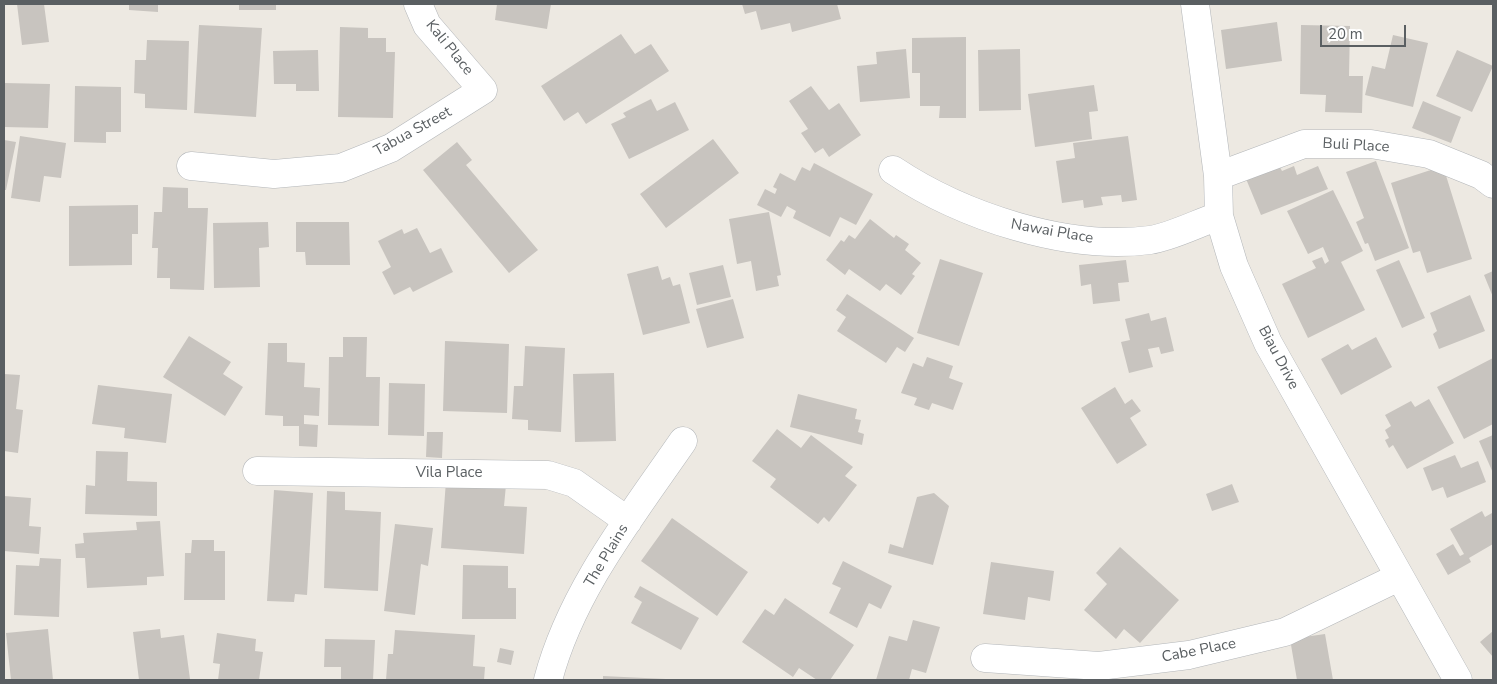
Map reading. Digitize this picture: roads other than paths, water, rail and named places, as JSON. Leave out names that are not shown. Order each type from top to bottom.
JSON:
[{"type":"street","name":"Kali Place","points":[[418,4],[427,25],[483,90]]},
{"type":"street","name":"Biau Drive","points":[[1195,4],[1218,176],[1219,216],[1234,266],[1268,343],[1458,680]]},
{"type":"street","name":"Tabua Street","points":[[191,166],[274,174],[341,168],[391,148],[483,90]]},
{"type":"street","name":"Buli Place","points":[[1218,176],[1304,144],[1372,144],[1429,154],[1481,175],[1493,184]]},
{"type":"street","name":"Nawai Place","points":[[893,170],[939,198],[1013,227],[1091,241],[1151,240],[1219,216]]},
{"type":"street","name":"The Plains","points":[[548,680],[555,651],[601,562],[683,441]]},
{"type":"street","name":"Vila Place","points":[[257,471],[548,475],[574,483],[628,520]]},
{"type":"street","name":"Cabe Place","points":[[985,658],[1100,666],[1189,654],[1285,632],[1399,577]]}]
